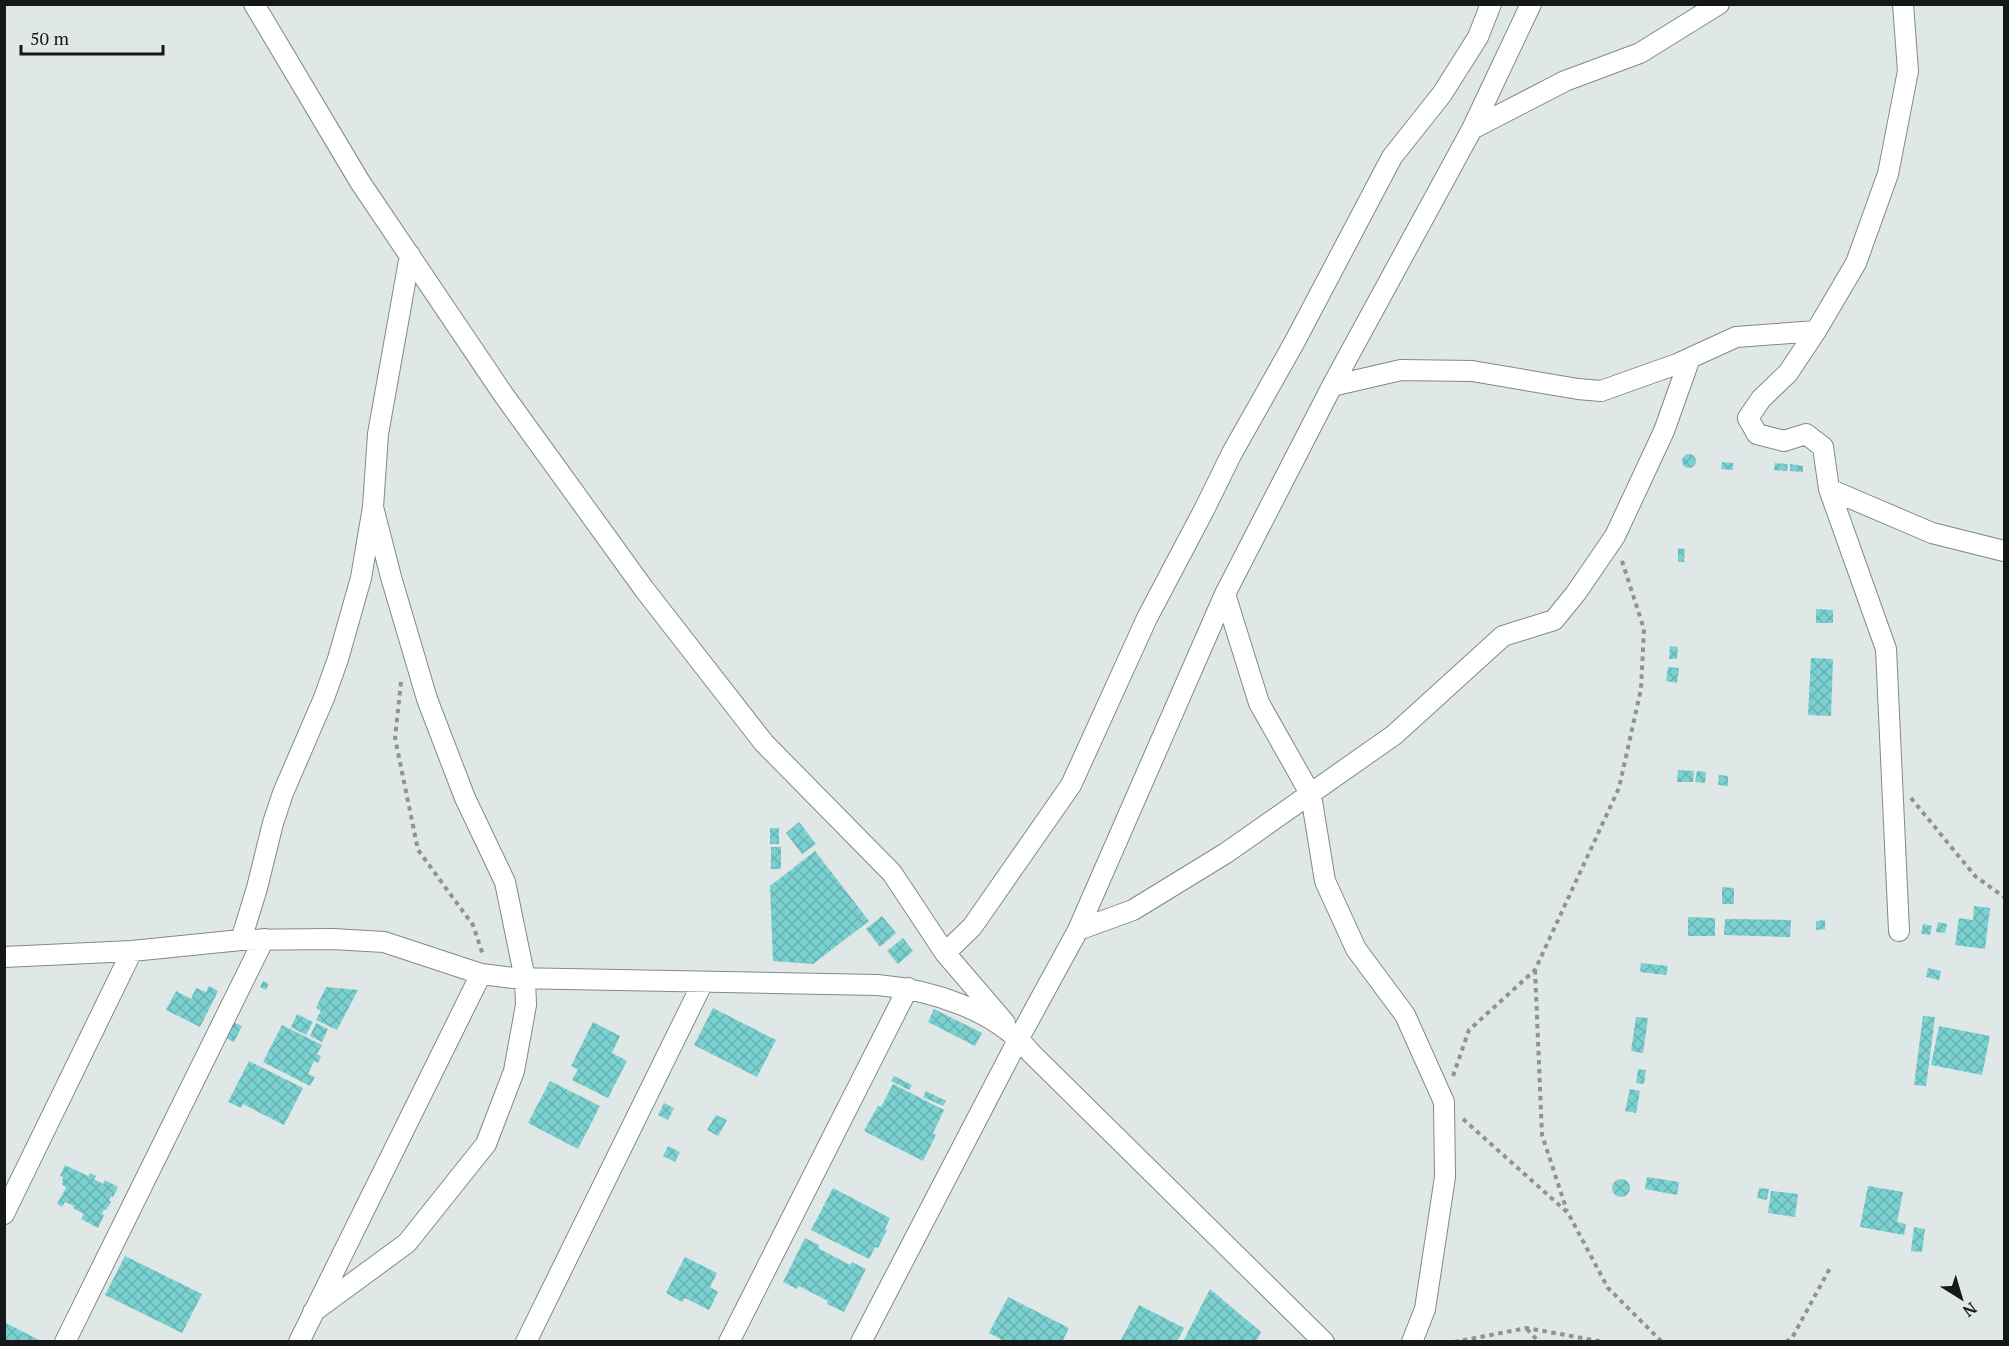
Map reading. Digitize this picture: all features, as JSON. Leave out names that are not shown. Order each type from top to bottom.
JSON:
[{"type":"street","points":[[254,4],[360,182],[503,394],[644,589],[764,743],[892,873],[945,952],[1031,1053],[1324,1341]]},
{"type":"street","points":[[945,952],[972,927],[1071,785],[1147,618],[1232,453],[1294,343],[1392,157],[1442,94],[1478,37],[1491,4]]},
{"type":"street","points":[[861,1341],[1078,930],[1225,594],[1332,386],[1472,129],[1531,4]]},
{"type":"street","points":[[1472,129],[1565,81],[1640,53],[1719,4]]},
{"type":"street","points":[[1899,931],[1886,649],[1829,489],[1823,447],[1806,434],[1784,441],[1757,434],[1748,418],[1761,399],[1788,373],[1856,263],[1888,174],[1908,71],[1903,4]]},
{"type":"street","points":[[241,940],[276,813],[294,765],[324,698],[351,619],[361,578],[373,507],[378,434],[410,255]]},
{"type":"street","points":[[1332,386],[1401,370],[1472,371],[1601,391],[1690,358],[1736,337],[1816,331]]},
{"type":"street","points":[[1078,930],[1133,910],[1226,853],[1394,735],[1503,636],[1554,620],[1576,593],[1615,536],[1664,431],[1690,358]]},
{"type":"street","points":[[1829,489],[1932,533],[2004,551]]},
{"type":"street","points":[[314,1311],[407,1243],[486,1144],[514,1071],[526,1005],[525,979],[505,882],[465,798],[427,699],[373,507]]},
{"type":"street","points":[[1225,594],[1259,703],[1311,795],[1325,881],[1356,949],[1406,1015],[1444,1102],[1445,1177],[1425,1309],[1412,1341]]},
{"type":"street","points":[[4,957],[132,951],[264,939],[384,942],[486,974],[525,979],[878,985],[908,988],[934,994],[965,1006],[1019,1038]]},
{"type":"street","points":[[64,1341],[264,939]]},
{"type":"street","points":[[4,1214],[132,951]]},
{"type":"street","points":[[299,1341],[486,974]]},
{"type":"street","points":[[526,1341],[703,982]]},
{"type":"street","points":[[729,1341],[908,988]]},
{"type":"path","points":[[1568,1213],[1444,1102],[1469,1030],[1535,970],[1619,788],[1641,689],[1644,629],[1615,536]]},
{"type":"path","points":[[402,673],[395,738],[418,850],[472,926],[486,974]]},
{"type":"path","points":[[1891,772],[1975,876],[2004,897]]},
{"type":"path","points":[[1535,970],[1542,1135],[1568,1213],[1608,1288],[1662,1341]]},
{"type":"path","points":[[1786,1341],[1792,1338],[1830,1268]]},
{"type":"path","points":[[1527,1328],[1539,1341]]},
{"type":"path","points":[[1454,1341],[1527,1328],[1604,1341]]},
{"type":"building","points":[[1686,454],[1692,454],[1696,461],[1692,468],[1686,468],[1682,464],[1682,458]]},
{"type":"building","points":[[1722,462],[1733,463],[1733,470],[1721,469]]},
{"type":"building","points":[[1775,463],[1788,464],[1787,471],[1774,470]]},
{"type":"building","points":[[1790,464],[1803,466],[1803,472],[1790,471]]},
{"type":"building","points":[[1678,548],[1685,549],[1684,562],[1678,562]]},
{"type":"building","points":[[1816,609],[1833,610],[1833,623],[1816,623]]},
{"type":"building","points":[[1670,646],[1678,647],[1677,659],[1669,659]]},
{"type":"building","points":[[1811,658],[1833,659],[1831,716],[1808,715]]},
{"type":"building","points":[[1668,667],[1679,668],[1677,683],[1666,681]]},
{"type":"building","points":[[1678,770],[1694,771],[1693,782],[1677,782]]},
{"type":"building","points":[[1697,771],[1706,772],[1705,783],[1695,782]]},
{"type":"building","points":[[1719,775],[1728,776],[1728,786],[1718,785]]},
{"type":"building","points":[[799,822],[816,844],[802,854],[786,833]]},
{"type":"building","points":[[770,828],[779,828],[779,844],[770,844]]},
{"type":"building","points":[[771,847],[781,847],[781,869],[771,869]]},
{"type":"building","points":[[815,851],[869,921],[813,964],[773,961],[770,886]]},
{"type":"building","points":[[1722,887],[1734,888],[1734,904],[1722,904]]},
{"type":"building","points":[[1974,906],[1990,908],[1985,949],[1955,945],[1959,918],[1973,920]]},
{"type":"building","points":[[882,916],[896,933],[880,947],[866,929]]},
{"type":"building","points":[[1688,917],[1715,918],[1715,936],[1688,936]]},
{"type":"building","points":[[1725,919],[1791,920],[1790,937],[1724,935]]},
{"type":"building","points":[[1825,920],[1825,929],[1816,930],[1816,921]]},
{"type":"building","points":[[1938,922],[1947,924],[1945,933],[1936,932]]},
{"type":"building","points":[[1923,924],[1932,926],[1930,935],[1921,934]]},
{"type":"building","points":[[903,938],[913,951],[898,964],[887,951]]},
{"type":"building","points":[[1641,963],[1668,966],[1666,975],[1640,972]]},
{"type":"building","points":[[1928,968],[1941,971],[1939,980],[1926,977]]},
{"type":"building","points":[[263,981],[269,984],[266,990],[260,987]]},
{"type":"building","points":[[209,986],[218,991],[200,1027],[166,1010],[176,991],[191,999],[196,988],[206,992]]},
{"type":"building","points":[[326,987],[358,990],[337,1030],[316,1020],[321,1011],[316,1008]]},
{"type":"building","points":[[713,1008],[776,1040],[757,1077],[694,1045]]},
{"type":"building","points":[[934,1009],[982,1033],[975,1046],[928,1022]]},
{"type":"building","points":[[297,1014],[313,1022],[306,1035],[291,1027]]},
{"type":"building","points":[[1923,1016],[1935,1017],[1926,1086],[1914,1085]]},
{"type":"building","points":[[1636,1017],[1648,1018],[1643,1053],[1631,1051]]},
{"type":"building","points":[[233,1022],[242,1026],[234,1042],[226,1038]]},
{"type":"building","points":[[593,1022],[620,1036],[612,1053],[627,1061],[608,1098],[572,1080],[578,1069],[571,1066]]},
{"type":"building","points":[[316,1023],[328,1029],[322,1042],[310,1036]]},
{"type":"building","points":[[282,1025],[322,1045],[317,1054],[321,1056],[318,1063],[314,1061],[308,1074],[315,1077],[310,1086],[263,1062]]},
{"type":"building","points":[[1939,1026],[1990,1036],[1982,1075],[1931,1065]]},
{"type":"building","points":[[249,1061],[303,1088],[284,1125],[243,1104],[241,1108],[228,1102]]},
{"type":"building","points":[[1638,1069],[1646,1070],[1644,1084],[1636,1083]]},
{"type":"building","points":[[894,1076],[912,1085],[909,1090],[891,1081]]},
{"type":"building","points":[[550,1081],[600,1106],[578,1149],[528,1123]]},
{"type":"building","points":[[893,1084],[944,1110],[933,1133],[936,1135],[923,1161],[864,1131],[878,1106],[881,1107]]},
{"type":"building","points":[[1630,1089],[1640,1091],[1636,1113],[1625,1111]]},
{"type":"building","points":[[926,1091],[946,1101],[943,1106],[923,1097]]},
{"type":"building","points":[[664,1103],[674,1108],[668,1120],[658,1115]]},
{"type":"building","points":[[716,1115],[727,1120],[718,1136],[707,1130]]},
{"type":"building","points":[[668,1146],[680,1152],[675,1162],[663,1156]]},
{"type":"building","points":[[65,1165],[88,1176],[90,1173],[96,1176],[94,1179],[103,1184],[105,1180],[118,1187],[113,1197],[111,1196],[109,1200],[111,1202],[106,1210],[104,1209],[102,1214],[104,1215],[98,1228],[81,1219],[84,1214],[73,1208],[74,1206],[65,1202],[62,1207],[57,1204],[66,1188],[62,1184],[63,1177],[60,1176]]},
{"type":"building","points":[[1647,1177],[1679,1182],[1677,1195],[1645,1189]]},
{"type":"building","points":[[1621,1179],[1627,1182],[1630,1188],[1627,1194],[1621,1197],[1615,1194],[1612,1188],[1615,1182]]},
{"type":"building","points":[[1868,1186],[1903,1192],[1897,1222],[1906,1224],[1904,1235],[1860,1227]]},
{"type":"building","points":[[833,1188],[890,1218],[878,1248],[875,1247],[869,1259],[811,1230]]},
{"type":"building","points":[[1759,1188],[1769,1189],[1767,1200],[1757,1198]]},
{"type":"building","points":[[1771,1191],[1798,1194],[1795,1217],[1768,1213]]},
{"type":"building","points":[[1914,1227],[1925,1229],[1922,1252],[1911,1251]]},
{"type":"building","points":[[805,1238],[819,1245],[818,1248],[850,1265],[852,1262],[866,1269],[844,1312],[799,1286],[797,1289],[783,1282]]},
{"type":"building","points":[[125,1256],[202,1294],[182,1333],[105,1295]]},
{"type":"building","points":[[685,1257],[717,1273],[710,1287],[718,1292],[709,1310],[685,1298],[682,1302],[666,1293]]},
{"type":"building","points":[[1210,1289],[1261,1332],[1256,1342],[1183,1342]]},
{"type":"building","points":[[1008,1297],[1069,1328],[1062,1342],[1006,1342],[989,1333]]},
{"type":"building","points":[[1139,1305],[1184,1328],[1177,1342],[1120,1342]]},
{"type":"building","points":[[4,1322],[43,1342],[4,1342]]}]
